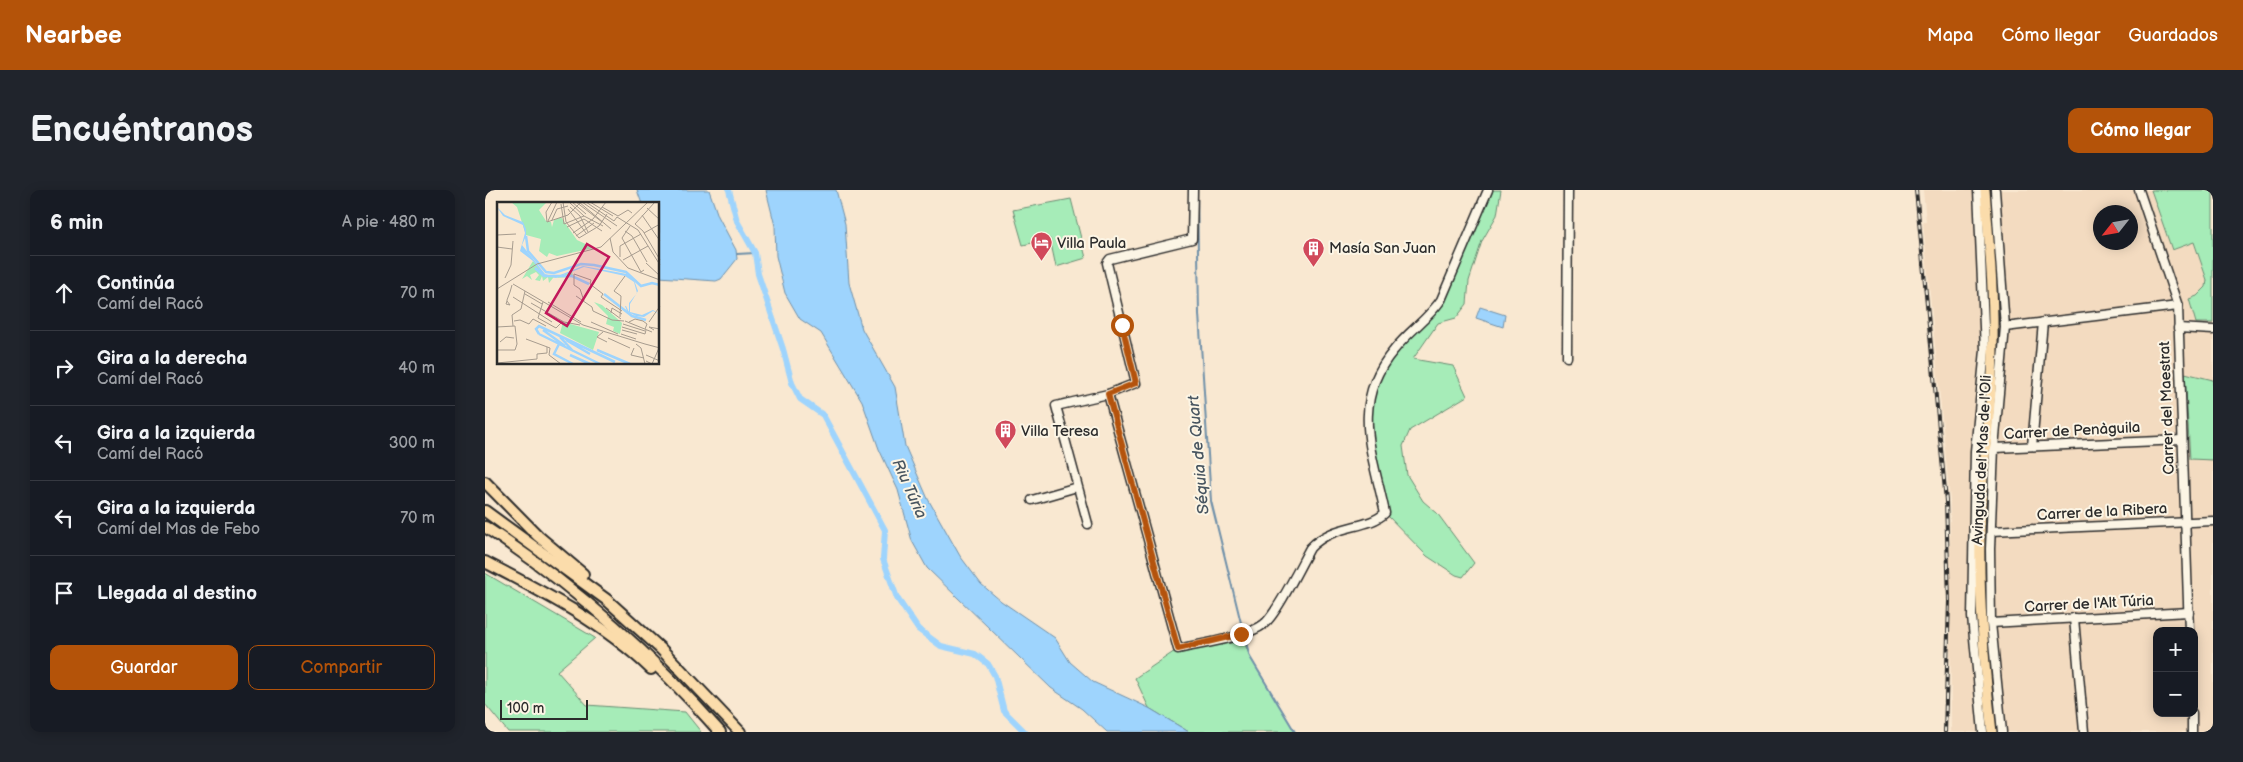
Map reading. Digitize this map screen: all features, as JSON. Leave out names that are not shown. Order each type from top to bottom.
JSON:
[{"type":"highway","points":[[485,482],[538,536],[600,588],[607,600]]},
{"type":"highway","points":[[485,511],[607,600],[661,649],[740,732]]},
{"type":"highway","points":[[485,527],[585,601],[651,660],[719,732]]},
{"type":"highway","points":[[485,562],[536,588],[595,623],[647,665],[695,712],[704,714]]},
{"type":"main road","points":[[1985,190],[1993,300],[1993,348],[1981,505],[1980,563],[1982,623],[1992,732]]},
{"type":"street","points":[[1088,524],[1056,406],[1108,394],[1136,383],[1107,263],[1110,259],[1192,239],[1193,190]]},
{"type":"street","points":[[1108,394],[1178,649],[1241,634],[1265,624],[1273,615],[1310,548],[1317,541],[1335,530],[1378,519],[1385,513],[1369,449],[1369,401],[1374,382],[1383,364],[1395,349],[1434,311],[1441,300],[1489,190]]},
{"type":"street","points":[[1567,358],[1568,190]]},
{"type":"street","name":"Avinguda del Mas de l'Oli","points":[[1978,190],[1985,350],[1975,451],[1972,617],[1983,732]]},
{"type":"street","name":"Avinguda del Mas de l'Oli","points":[[1995,190],[2005,327],[1994,448],[1991,532],[1991,622],[2002,732]]},
{"type":"street","name":"Carrer del Maestrat","points":[[2139,190],[2178,306],[2189,627]]},
{"type":"street","points":[[2005,327],[2178,306]]},
{"type":"street","points":[[2032,446],[2043,322]]},
{"type":"street","points":[[2178,328],[2213,330]]},
{"type":"street","name":"Carrer de Penàguila","points":[[1994,448],[2182,440]]},
{"type":"street","points":[[1032,500],[1077,486]]},
{"type":"street","name":"Carrer de la Ribera","points":[[1991,532],[2213,521]]},
{"type":"street","name":"Carrer de l'Alt Túria","points":[[1991,622],[2189,612]]},
{"type":"street","points":[[2074,618],[2085,732]]},
{"type":"street","points":[[2192,717],[2192,732]]},
{"type":"shaded area","points":[[1923,190],[2151,190],[2172,250],[2194,242],[2207,280],[2206,287],[2197,296],[2189,300],[2196,322],[2213,323],[2213,732],[1951,732],[1950,501],[1923,222],[1926,221]]},
{"type":"green space","points":[[1490,190],[1501,190],[1497,215],[1482,241],[1469,281],[1467,304],[1456,318],[1438,323],[1413,359],[1453,366],[1467,396],[1410,430],[1403,446],[1407,475],[1423,501],[1437,513],[1474,563],[1463,577],[1456,575],[1427,556],[1385,513],[1369,449],[1374,383],[1383,364],[1434,311]]},
{"type":"green space","points":[[2151,190],[2213,190],[2213,323],[2196,323],[2189,299],[2197,296],[2206,287],[2207,280],[2194,242],[2172,250]]},
{"type":"green space","points":[[1071,199],[1086,258],[1056,267],[1050,239],[1023,245],[1013,210]]},
{"type":"green space","points":[[2185,373],[2213,380],[2213,460],[2190,459]]},
{"type":"green space","points":[[485,573],[595,638],[557,671],[587,705],[685,712],[701,732],[508,732],[485,704]]},
{"type":"green space","points":[[1241,634],[1250,657],[1295,732],[1189,732],[1149,708],[1135,678],[1178,649]]},
{"type":"water","points":[[637,190],[709,190],[718,216],[736,250],[737,259],[721,279],[716,281],[660,277],[660,202],[641,202]]},
{"type":"water","name":"Riu Túria","points":[[766,190],[836,190],[845,224],[849,283],[862,329],[895,387],[905,446],[928,499],[960,556],[981,584],[1001,601],[1055,638],[1070,662],[1093,682],[1149,708],[1189,732],[1107,732],[1082,709],[1051,688],[927,568],[912,541],[898,490],[879,449],[862,401],[821,333],[800,319],[785,293],[776,256],[775,226]]},
{"type":"water","points":[[1480,307],[1505,315],[1503,327],[1476,318]]},
{"type":"waterway","points":[[729,190],[737,221],[755,253],[758,274],[783,349],[792,383],[800,399],[823,415],[885,530],[883,559],[897,598],[918,629],[941,646],[975,654],[988,664],[995,676],[1004,711],[1025,732]]},
{"type":"waterway","name":"Séquia de Quart","points":[[1197,190],[1199,314],[1211,501],[1243,631]]},
{"type":"waterway","points":[[737,254],[755,253]]},
{"type":"waterway","name":"Séquia de Quart","points":[[1244,635],[1250,657],[1295,732]]},
{"type":"railway","points":[[1916,190],[1946,501],[1949,601],[1945,732]]},
{"type":"place","name":"Villa Paula","points":[[1041,262]]},
{"type":"place","name":"Masía San Juan","points":[[1313,267]]},
{"type":"place","name":"Villa Teresa","points":[[1005,450]]},
{"type":"route","points":[[1122,325],[1136,384],[1108,394],[1178,649],[1241,634]]}]
